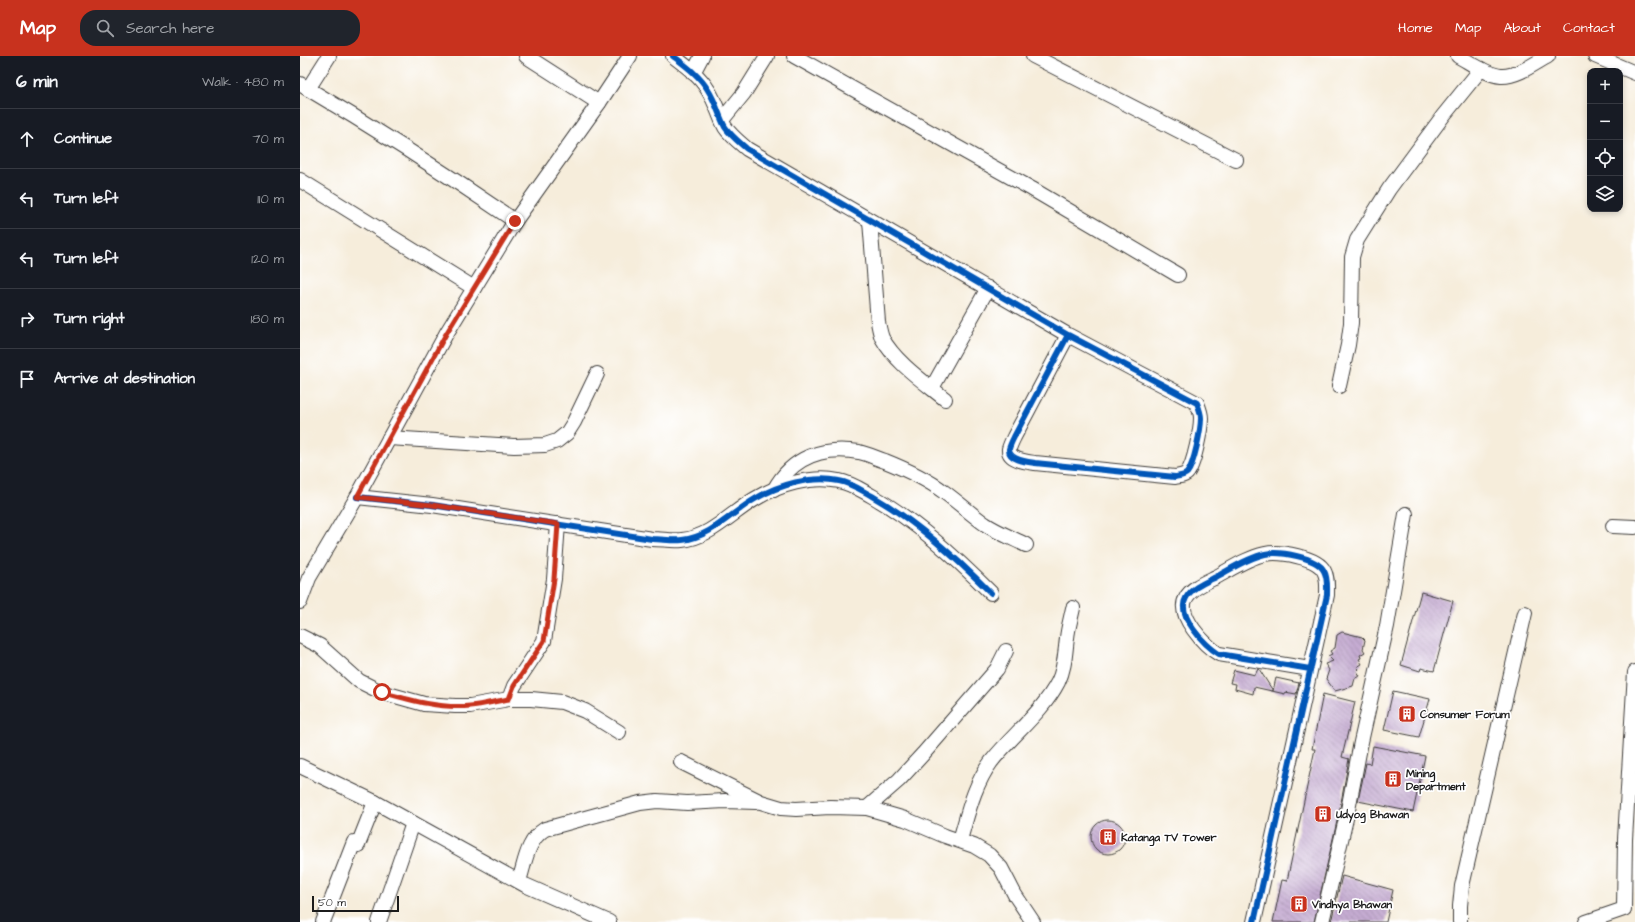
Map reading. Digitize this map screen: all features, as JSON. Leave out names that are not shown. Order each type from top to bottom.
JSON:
[{"type":"street","points":[[329,56],[304,86],[445,173],[515,221]]},
{"type":"street","points":[[526,56],[599,103]]},
{"type":"street","points":[[300,602],[309,578],[357,497],[446,334],[515,221],[599,103],[630,56]]},
{"type":"street","points":[[673,56],[693,73],[708,89],[718,107],[725,126],[734,138],[747,149],[1068,334],[1197,403],[1201,418],[1199,434],[1191,466],[1187,473],[1183,476],[1175,477],[1035,463],[1022,461],[1009,453],[1009,448],[1014,437],[1068,334]]},
{"type":"street","points":[[693,73],[702,56]]},
{"type":"street","points":[[722,120],[744,93],[767,56]]},
{"type":"street","points":[[794,56],[1032,189],[1178,275]]},
{"type":"street","points":[[1033,56],[1236,160]]},
{"type":"street","points":[[1458,56],[1481,69],[1501,76],[1510,75],[1543,57]]},
{"type":"street","points":[[1596,56],[1635,73]]},
{"type":"street","points":[[1339,386],[1351,323],[1352,257],[1357,240],[1407,164],[1481,69]]},
{"type":"street","points":[[300,180],[474,288]]},
{"type":"street","points":[[870,221],[878,322],[881,336],[890,350],[919,378],[945,399]]},
{"type":"street","points":[[932,388],[988,288]]},
{"type":"street","points":[[389,438],[514,446],[545,445],[556,441],[567,433],[574,422],[597,374]]},
{"type":"street","points":[[774,490],[789,469],[802,459],[823,452],[837,450],[860,453],[902,468],[943,491],[987,525],[1026,545]]},
{"type":"street","points":[[357,497],[432,505],[652,538],[680,540],[696,538],[708,532],[738,509],[761,495],[774,490],[802,480],[820,478],[839,480],[854,486],[898,512],[957,559],[991,593]]},
{"type":"street","points":[[1322,922],[1348,810],[1361,742],[1387,626],[1406,514]]},
{"type":"street","points":[[509,699],[514,686],[544,641],[554,579],[558,524]]},
{"type":"street","points":[[1613,526],[1635,526]]},
{"type":"street","points":[[1254,922],[1327,595],[1327,580],[1324,570],[1317,564],[1308,560],[1284,554],[1266,554],[1251,558],[1203,584],[1189,593],[1185,598],[1184,611],[1187,619],[1202,640],[1212,650],[1219,654],[1310,669]]},
{"type":"street","points":[[960,840],[973,796],[991,762],[1048,698],[1058,682],[1065,659],[1067,637],[1074,608]]},
{"type":"street","points":[[1460,922],[1463,879],[1525,613]]},
{"type":"street","points":[[300,636],[320,646],[359,681],[382,692],[424,704],[455,706],[470,706],[509,699],[531,699],[562,702],[586,711],[619,732]]},
{"type":"street","points":[[868,808],[899,780],[923,754],[997,669],[1006,651]]},
{"type":"street","points":[[1586,922],[1624,909],[1630,839],[1635,672]]},
{"type":"street","points":[[681,762],[761,802],[781,808],[868,808],[905,819],[974,846],[989,855],[1001,868],[1015,895],[1033,922]]},
{"type":"street","points":[[300,766],[375,802],[519,882],[609,922]]},
{"type":"street","points":[[519,882],[530,844],[535,836],[545,829],[640,803],[657,801],[687,803],[725,801],[761,802]]},
{"type":"street","points":[[323,922],[375,802]]},
{"type":"street","points":[[379,922],[413,823]]},
{"type":"building","points":[[1421,592],[1453,601],[1434,671],[1421,668],[1420,671],[1401,665]]},
{"type":"building","points":[[1342,632],[1362,637],[1365,640],[1363,649],[1365,652],[1360,655],[1361,658],[1359,659],[1362,664],[1357,667],[1359,669],[1357,671],[1360,676],[1355,678],[1353,686],[1335,691],[1326,679],[1329,670],[1325,664],[1333,661],[1328,656],[1332,654],[1330,651],[1335,648],[1337,635]]},
{"type":"building","points":[[1258,669],[1273,691],[1276,678],[1299,683],[1296,694],[1285,692],[1285,694],[1254,687],[1253,694],[1235,689],[1236,684],[1230,683],[1234,670],[1255,675]]},
{"type":"building","name":"Consumer Forum","points":[[1393,691],[1430,699],[1419,737],[1384,730]]},
{"type":"building","points":[[1323,694],[1355,702],[1342,757],[1349,759],[1340,808],[1314,922],[1273,922],[1282,880],[1287,881],[1315,749],[1312,749]]},
{"type":"building","name":"Mining Department","points":[[1373,746],[1425,756],[1413,812],[1358,801],[1366,763],[1370,764]]},
{"type":"building","name":"Katanga TV Tower","points":[[1105,820],[1111,820],[1115,821],[1122,827],[1125,837],[1124,844],[1118,851],[1111,854],[1105,854],[1101,853],[1094,847],[1091,840],[1091,834],[1092,830],[1098,823]]},
{"type":"building","points":[[1342,876],[1393,890],[1386,922],[1331,922]]},
{"type":"cycle path","points":[[673,56],[705,85],[725,127],[732,136],[747,149],[1068,335],[1197,403],[1200,410],[1201,423],[1195,455],[1187,473],[1175,477],[1035,463],[1019,460],[1012,456],[1009,449],[1012,442],[1068,335]]},
{"type":"cycle path","points":[[357,497],[432,505],[652,539],[682,540],[692,538],[712,529],[755,499],[774,489],[796,482],[829,479],[848,483],[860,489],[904,517],[949,553],[991,593]]},
{"type":"cycle path","points":[[1254,922],[1327,595],[1326,577],[1324,571],[1314,562],[1288,554],[1271,553],[1246,561],[1203,583],[1188,594],[1184,605],[1188,621],[1200,637],[1219,654],[1310,669]]},
{"type":"place","name":"Consumer Forum","points":[[1407,714]]},
{"type":"place","name":"Mining Department","points":[[1393,779]]},
{"type":"place","name":"Udyog Bhawan","points":[[1323,814]]},
{"type":"place","name":"Katanga TV Tower","points":[[1108,837]]},
{"type":"place","name":"Vindhya Bhawan","points":[[1299,904]]},
{"type":"route","points":[[382,692],[424,704],[455,706],[470,706],[509,699],[514,686],[544,641],[554,579],[558,524],[432,505],[357,497],[446,334],[515,221]]}]
